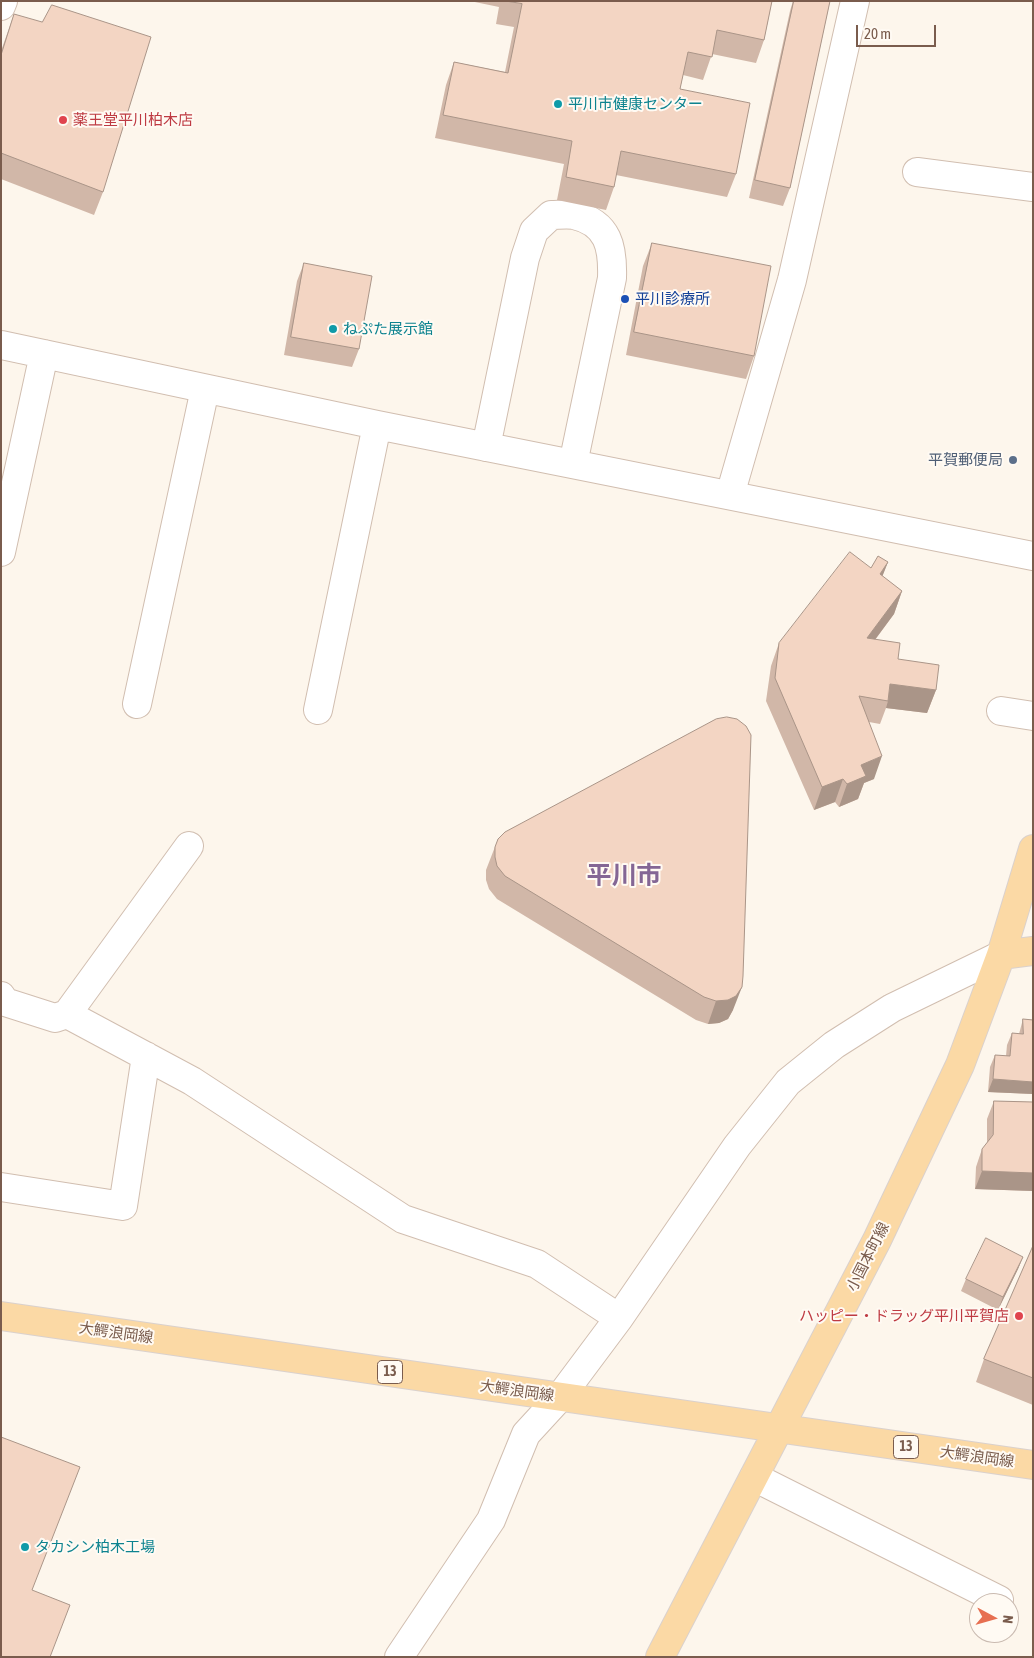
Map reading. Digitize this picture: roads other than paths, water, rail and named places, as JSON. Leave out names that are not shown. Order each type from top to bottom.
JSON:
[{"type":"main road","name":"小国本町線","points":[[660,1657],[877,1240],[960,1065],[1001,955],[1033,849]]},
{"type":"main road","points":[[1001,955],[1033,951]]},
{"type":"main road","name":"大鰐浪岡線","points":[[1,1316],[1033,1465]]},
{"type":"street","points":[[1,6],[3,1]]},
{"type":"street","points":[[730,495],[792,280],[854,1]]},
{"type":"street","points":[[917,172],[1033,187]]},
{"type":"street","points":[[486,447],[525,258],[534,231],[551,215],[574,215],[594,223],[608,237],[612,256],[612,278],[573,464]]},
{"type":"street","points":[[1,345],[377,426],[1033,556]]},
{"type":"street","points":[[1,552],[44,354]]},
{"type":"street","points":[[137,704],[205,389]]},
{"type":"street","points":[[318,710],[377,426]]},
{"type":"street","points":[[1001,711],[1033,716]]},
{"type":"street","points":[[1,996],[5,1002],[54,1018],[67,1014],[189,846]]},
{"type":"street","points":[[400,1657],[491,1520],[526,1434],[560,1397],[619,1318],[737,1146],[788,1082],[834,1045],[892,1008],[1001,955]]},
{"type":"street","points":[[67,1014],[192,1081],[402,1219],[537,1264],[619,1318]]},
{"type":"street","points":[[1,1187],[123,1206],[146,1056]]},
{"type":"street","points":[[754,1477],[985,1593]]},
{"type":"place","name":"平川市健康センター","points":[[558,104]]},
{"type":"place","name":"薬王堂平川柏木店","points":[[63,120]]},
{"type":"place","name":"平川診療所","points":[[625,299]]},
{"type":"place","name":"ねぷた展示館","points":[[333,329]]},
{"type":"place","name":"平賀郵便局","points":[[1013,460]]},
{"type":"place","name":"ハッピー・ドラッグ平川平賀店","points":[[1019,1316]]},
{"type":"place","name":"タカシン柏木工場","points":[[25,1547]]},
{"type":"district","name":"平川市","points":[[624,876]]}]
